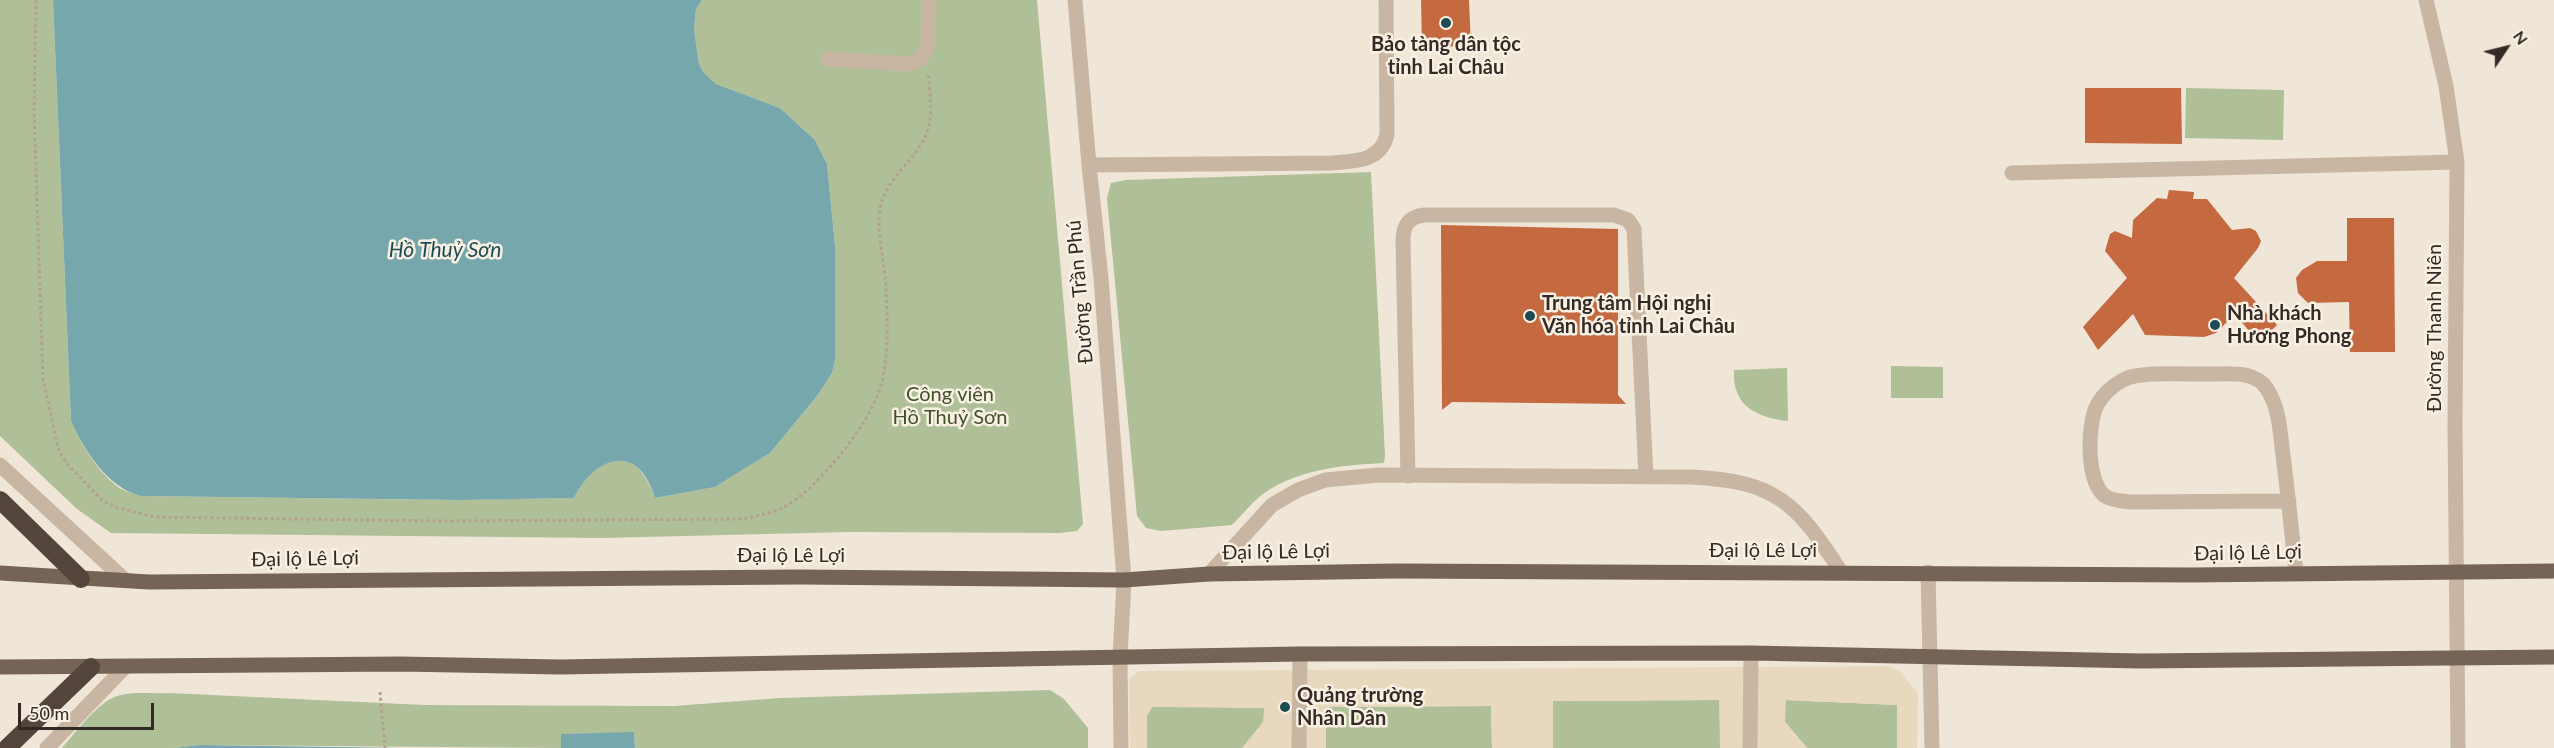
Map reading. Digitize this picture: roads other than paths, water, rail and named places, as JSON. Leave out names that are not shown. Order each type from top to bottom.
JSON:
[{"type":"highway","points":[[0,500],[81,579]]},
{"type":"highway","points":[[7,748],[91,667]]},
{"type":"main road","name":"Đại lộ Lê Lợi","points":[[0,573],[125,580],[822,577],[1124,580],[1209,574],[1396,571],[2194,575],[2554,571]]},
{"type":"main road","points":[[0,667],[389,664],[560,667],[1300,654],[1751,653],[2141,661],[2554,657]]},
{"type":"street","points":[[828,59],[908,64],[920,60],[928,46],[929,0]]},
{"type":"street","name":"Đường Trần Phú","points":[[1075,0],[1102,290],[1124,580],[1120,658],[1121,748]]},
{"type":"street","points":[[1089,165],[1331,163],[1361,160],[1378,153],[1387,135],[1386,0]]},
{"type":"street","name":"Đường Thanh Niên","points":[[2426,0],[2446,86],[2457,162],[2458,748]]},
{"type":"street","points":[[2012,173],[2457,162]]},
{"type":"street","points":[[1408,476],[1403,233],[1409,220],[1415,216],[1424,215],[1614,215],[1628,220],[1634,229],[1646,476]]},
{"type":"street","points":[[2289,501],[2131,502],[2114,500],[2105,496],[2094,481],[2092,471],[2092,420],[2096,407],[2105,393],[2125,379],[2136,375],[2238,374],[2259,380],[2266,387],[2277,412],[2289,501],[2296,573]]},
{"type":"street","points":[[0,465],[125,580]]},
{"type":"street","points":[[1209,574],[1258,518],[1285,496],[1325,480],[1378,475],[1713,478],[1750,486],[1779,498],[1799,513],[1814,530],[1841,572]]},
{"type":"street","points":[[1928,572],[1932,748]]},
{"type":"street","points":[[1751,653],[1750,741],[1759,748]]},
{"type":"street","points":[[1299,748],[1300,654]]},
{"type":"street","points":[[47,748],[125,667]]},
{"type":"water","name":"Hồ Thuỷ Sơn","points":[[53,0],[702,0],[696,9],[694,30],[699,64],[703,72],[716,84],[780,108],[815,140],[827,164],[835,245],[835,360],[832,373],[817,396],[770,453],[715,487],[655,498],[648,480],[639,469],[628,462],[617,461],[605,464],[594,472],[583,483],[574,498],[460,500],[140,496],[128,491],[107,476],[98,466],[71,421]]},
{"type":"water","points":[[634,732],[635,748],[561,748],[561,734]]},
{"type":"water","points":[[200,745],[403,748],[174,748]]},
{"type":"place","name":"Bảo tàng dân tộc tỉnh Lai Châu","points":[[1446,23]]},
{"type":"place","name":"Trung tâm Hội nghị Văn hóa tỉnh Lai Châu","points":[[1530,316]]},
{"type":"place","name":"Nhà khách Hương Phong","points":[[2215,325]]},
{"type":"place","name":"Quảng trường Nhân Dân","points":[[1285,707]]},
{"type":"park label","name":"Công viên Hồ Thuỷ Sơn","points":[[950,406]]}]
